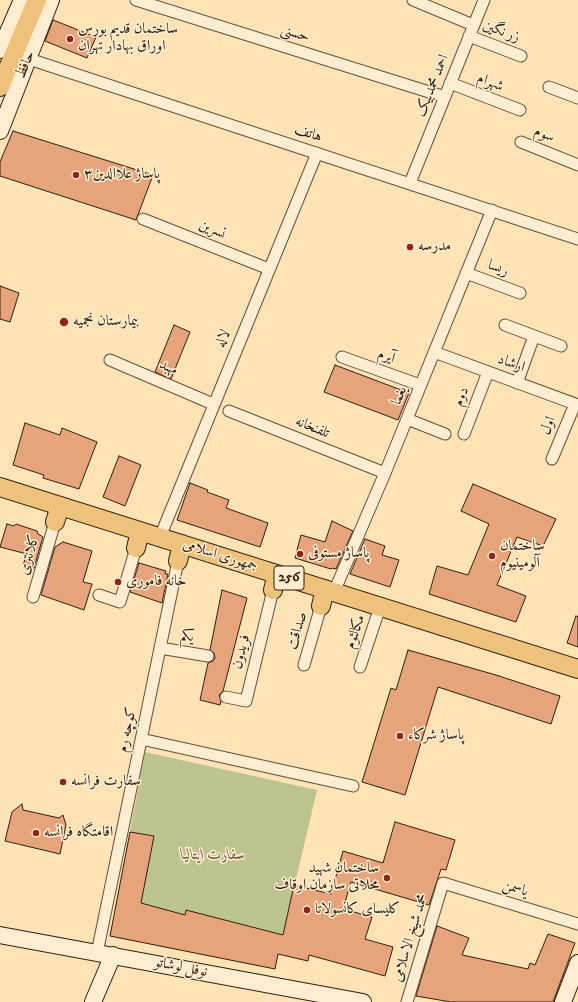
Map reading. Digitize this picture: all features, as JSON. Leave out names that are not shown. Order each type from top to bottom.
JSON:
[{"type":"main road","name":"حافظ","points":[[2,43],[22,0]]},
{"type":"main road","name":"حافظ","points":[[0,87],[37,0]]},
{"type":"main road","name":"حافظ","points":[[0,131],[51,0]]},
{"type":"main road","name":"جمهوری اسلامی","points":[[0,486],[58,514],[138,539],[160,537],[180,552],[275,582],[327,596],[380,607],[578,669]]},
{"type":"main road","name":"نوفل لوشاتو","points":[[2,939],[105,954],[361,1002]]},
{"type":"main road","points":[[93,1002],[105,954]]},
{"type":"main road","points":[[563,1002],[578,963]]},
{"type":"street","name":"حسنی","points":[[136,0],[445,97]]},
{"type":"street","name":"زر نگین","points":[[413,0],[521,56]]},
{"type":"street","name":"احمد محمدبیک","points":[[410,184],[484,0]]},
{"type":"street","name":"هاتف","points":[[29,58],[578,239]]},
{"type":"street","name":"شهرام","points":[[450,83],[520,110]]},
{"type":"street","points":[[549,86],[578,98]]},
{"type":"street","name":"سوم","points":[[522,142],[578,165]]},
{"type":"street","name":"لاله","points":[[160,537],[213,404],[317,153]]},
{"type":"street","name":"یغما","points":[[327,596],[385,473],[492,210]]},
{"type":"street","name":"نسرین","points":[[143,219],[269,269]]},
{"type":"street","name":"ریسا","points":[[466,273],[520,293]]},
{"type":"street","points":[[505,325],[561,346]]},
{"type":"street","points":[[517,383],[534,336]]},
{"type":"street","name":"ارشاد","points":[[434,352],[576,404]]},
{"type":"street","name":"آیرم","points":[[342,357],[420,385]]},
{"type":"street","name":"مهبد","points":[[110,360],[213,404]]},
{"type":"street","name":"دوم","points":[[464,434],[488,372]]},
{"type":"street","name":"اول","points":[[552,459],[576,404]]},
{"type":"street","name":"تلفنخانه","points":[[228,411],[385,473]]},
{"type":"street","points":[[407,419],[445,434]]},
{"type":"street","name":"کلانتری","points":[[33,597],[58,514]]},
{"type":"street","points":[[99,595],[120,602],[138,539]]},
{"type":"street","name":"کوچه رم","points":[[105,954],[142,738],[180,552]]},
{"type":"street","name":"فریدون","points":[[226,697],[246,701],[275,582]]},
{"type":"street","name":"صداقت","points":[[304,665],[327,596]]},
{"type":"street","name":"مکالئوم","points":[[360,667],[380,607]]},
{"type":"street","name":"یکم","points":[[160,648],[208,656]]},
{"type":"street","points":[[142,738],[353,786]]},
{"type":"street","name":"یاسمن","points":[[443,882],[578,924]]},
{"type":"street","name":"محمد شیخ الاسلامی","points":[[407,1002],[443,882]]},
{"type":"green space","name":"سفارت ایتالیا","points":[[145,752],[317,790],[275,969],[110,936]]},
{"type":"building","name":"ساختمان قدیم بورس اوراق بهادار تهران","points":[[53,20],[96,37],[87,58],[45,41]]},
{"type":"building","name":"پاساژ علاالدین۳","points":[[13,131],[153,175],[136,220],[0,176],[0,162]]},
{"type":"building","points":[[0,286],[19,293],[10,322],[0,319]]},
{"type":"building","points":[[174,325],[190,332],[171,379],[155,372]]},
{"type":"building","points":[[335,365],[409,393],[398,420],[324,392]]},
{"type":"building","points":[[25,423],[60,435],[62,428],[97,442],[79,489],[43,478],[44,475],[13,465]]},
{"type":"building","points":[[119,456],[141,465],[125,506],[103,497]]},
{"type":"building","points":[[190,483],[208,490],[207,492],[229,500],[226,508],[268,523],[260,547],[177,520]]},
{"type":"building","name":"ساختمان آلومینیوم","points":[[473,484],[556,519],[543,546],[517,537],[497,585],[526,596],[516,622],[429,594],[437,566],[468,575],[489,524],[461,511]]},
{"type":"building","points":[[332,521],[353,531],[336,569],[331,569],[295,558],[301,535],[325,542]]},
{"type":"building","points":[[7,524],[14,526],[16,524],[37,531],[38,534],[43,537],[34,568],[23,565],[27,554],[0,547]]},
{"type":"building","points":[[365,539],[385,546],[382,555],[399,560],[390,587],[350,574]]},
{"type":"building","points":[[63,542],[92,551],[83,582],[92,584],[84,610],[41,595],[55,547]]},
{"type":"building","points":[[139,563],[166,571],[165,574],[168,574],[162,603],[130,592]]},
{"type":"building","points":[[222,590],[247,598],[223,691],[219,695],[221,701],[220,705],[200,700],[208,663],[213,661],[215,658],[214,653],[210,650]]},
{"type":"building","points":[[576,616],[578,617],[578,647],[567,643]]},
{"type":"building","name":"پاساژ شرکاء","points":[[408,650],[496,675],[560,696],[551,724],[438,687],[405,795],[362,782],[391,688],[396,690]]},
{"type":"building","name":"اقامتگاه فرانسه","points":[[22,804],[23,810],[59,818],[63,815],[66,825],[60,854],[5,841],[12,812]]},
{"type":"building","points":[[395,822],[455,840],[446,870],[441,869],[429,905],[351,882],[343,909],[372,917],[365,939],[393,947],[385,976],[309,955],[308,961],[278,954],[275,969],[110,936],[130,832],[154,836],[141,903],[185,915],[186,910],[283,935],[294,885],[331,894],[343,851],[383,863]]},
{"type":"building","points":[[437,926],[469,938],[462,955],[528,969],[530,963],[535,965],[548,934],[575,943],[553,1002],[451,1002],[416,996]]},
{"type":"place","name":"ساختمان قدیم بورس اوراق بهادار تهران","points":[[70,39]]},
{"type":"place","name":"پاساژ علاالدین۳","points":[[76,175]]},
{"type":"place","name":"مدرسه","points":[[410,247]]},
{"type":"place","name":"بیمارستان نجمیه","points":[[64,322]]},
{"type":"place","name":"پاساژ مستوفی","points":[[300,554]]},
{"type":"place","name":"ساختمان آلومینیوم","points":[[492,556]]},
{"type":"place","name":"خانه فاموری","points":[[118,582]]},
{"type":"place","name":"پاساژ شرکاء","points":[[400,736]]},
{"type":"place","name":"سفارت فرانسه","points":[[63,782]]},
{"type":"place","name":"اقامتگاه فرانسه","points":[[36,833]]},
{"type":"place","name":"ساختمان شهید محلاتی سازمان اوقاف","points":[[387,878]]},
{"type":"place","name":"کلیسای کانسولاتا","points":[[307,910]]}]
